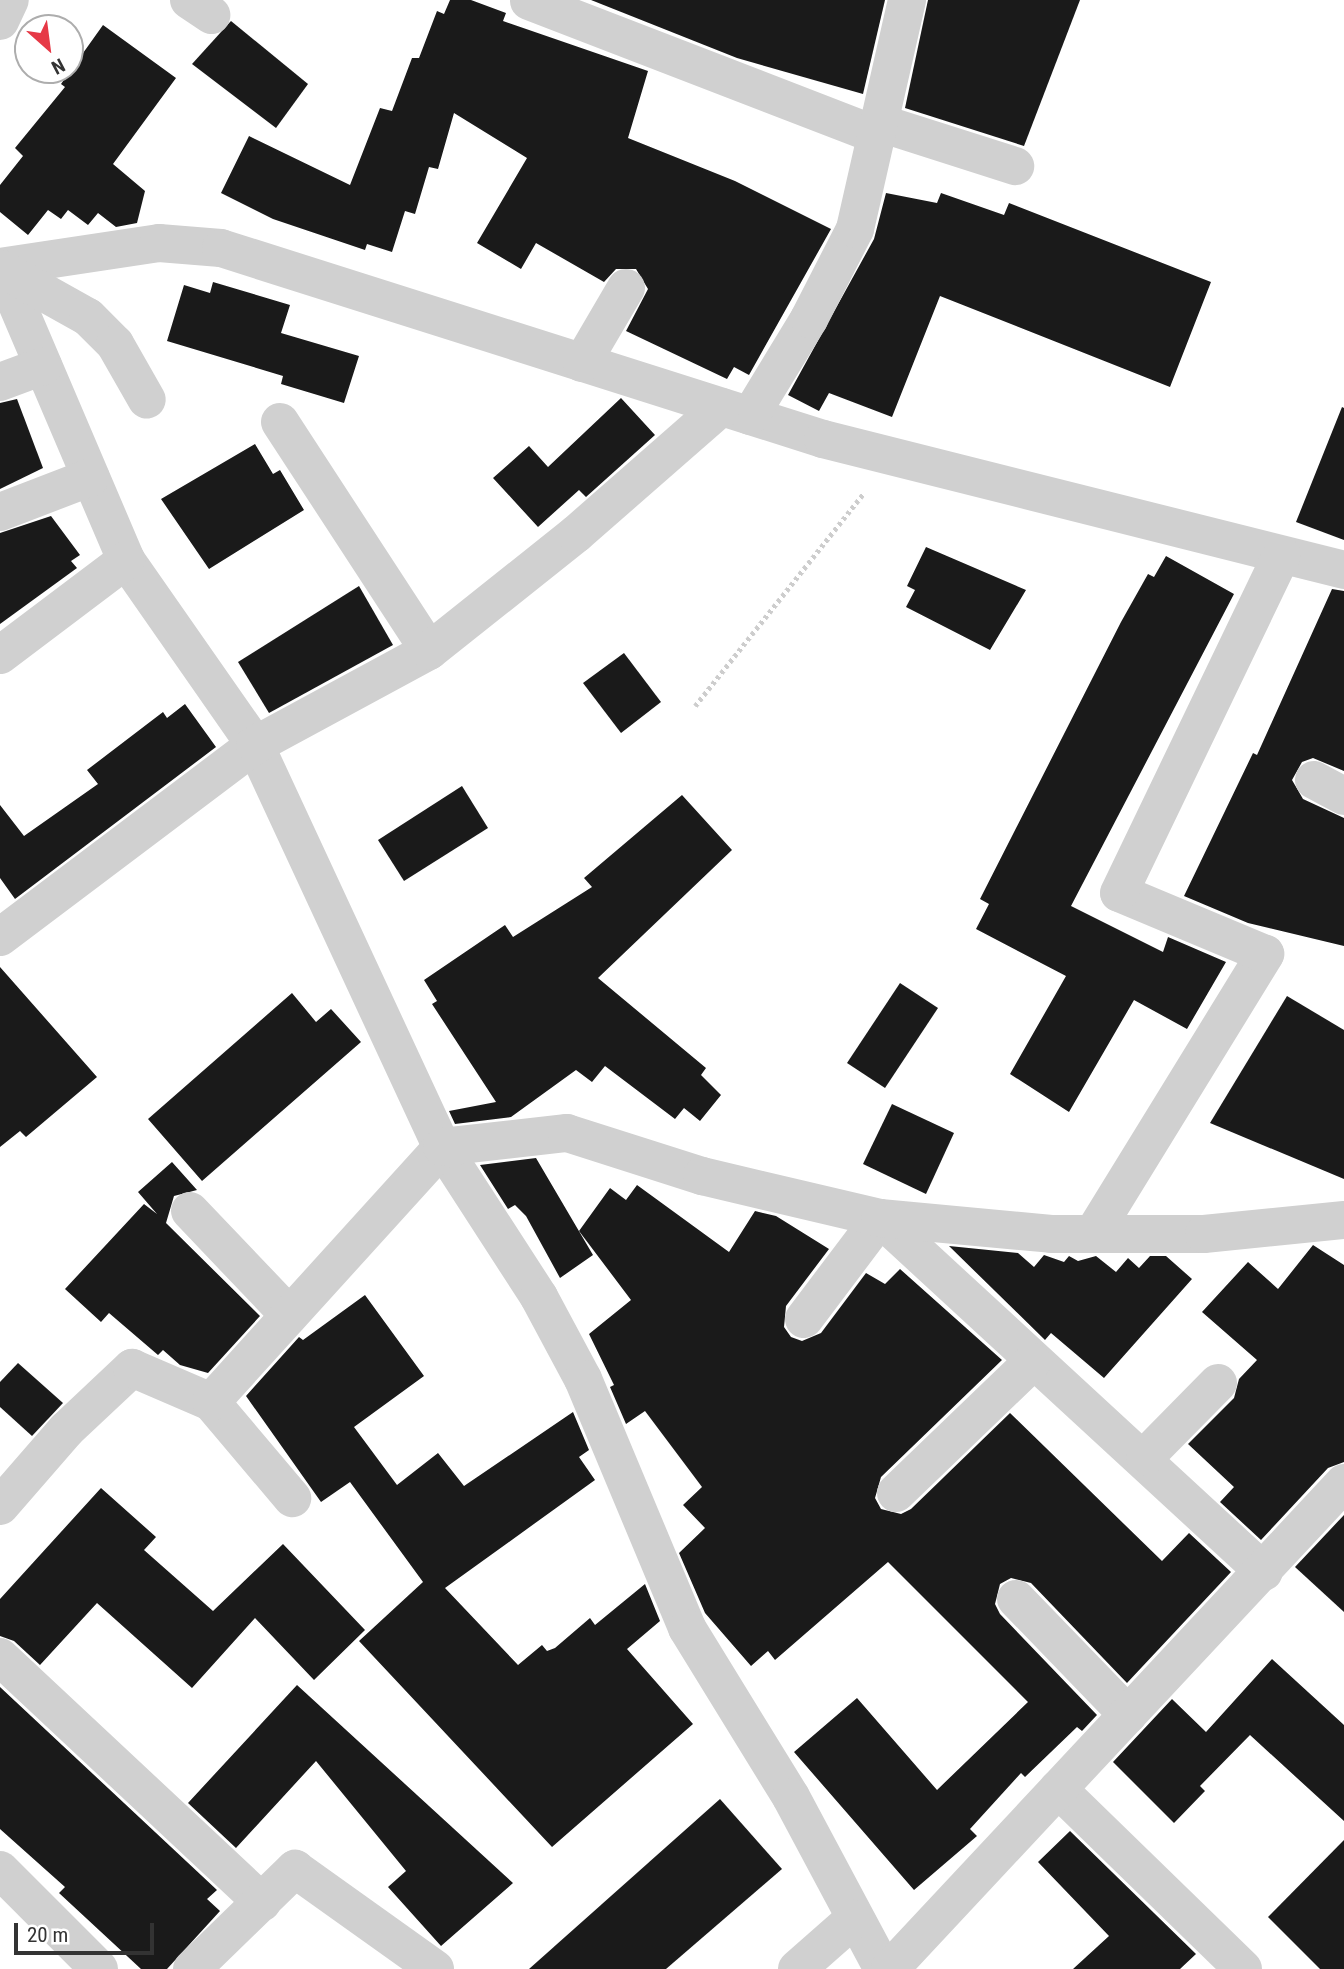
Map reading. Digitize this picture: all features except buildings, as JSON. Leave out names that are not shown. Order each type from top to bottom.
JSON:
[{"type":"street","points":[[0,21],[10,0]]},
{"type":"street","points":[[0,937],[255,745],[429,651],[736,412],[810,319],[855,229],[907,0]]},
{"type":"street","points":[[529,1],[879,130],[1015,166]]},
{"type":"street","points":[[3,279],[159,243],[221,248],[736,412],[882,454],[1344,570]]},
{"type":"street","points":[[3,279],[126,561],[255,745],[442,1147],[539,1297],[583,1380],[687,1628],[791,1797],[883,1969]]},
{"type":"street","points":[[3,279],[88,317],[115,344],[146,400]]},
{"type":"street","points":[[582,363],[626,288]]},
{"type":"street","points":[[0,382],[43,366]]},
{"type":"street","points":[[280,422],[429,651]]},
{"type":"street","points":[[0,512],[91,477]]},
{"type":"street","points":[[1093,1234],[1265,954],[1119,893],[1282,555]]},
{"type":"street","points":[[0,655],[126,561]]},
{"type":"street","points":[[211,1402],[442,1147],[566,1133],[702,1176],[880,1218],[1093,1234],[1204,1234],[1344,1220]]},
{"type":"street","points":[[191,1211],[289,1315]]},
{"type":"street","points":[[804,1319],[880,1218]]},
{"type":"street","points":[[880,1218],[1032,1362],[1145,1457],[1264,1572]]},
{"type":"street","points":[[896,1493],[1032,1362]]},
{"type":"street","points":[[0,1506],[66,1430],[132,1368],[211,1402],[292,1498]]},
{"type":"street","points":[[1145,1457],[1218,1383]]},
{"type":"street","points":[[890,1969],[1264,1572],[1344,1483]]},
{"type":"street","points":[[1016,1599],[1128,1715]]},
{"type":"street","points":[[0,1657],[262,1902]]},
{"type":"street","points":[[1058,1788],[1243,1969]]},
{"type":"street","points":[[193,1968],[295,1869],[435,1969]]},
{"type":"street","points":[[0,1870],[99,1969]]},
{"type":"street","points":[[797,1969],[855,1919]]},
{"type":"path","points":[[695,706],[862,497],[882,454]]}]
